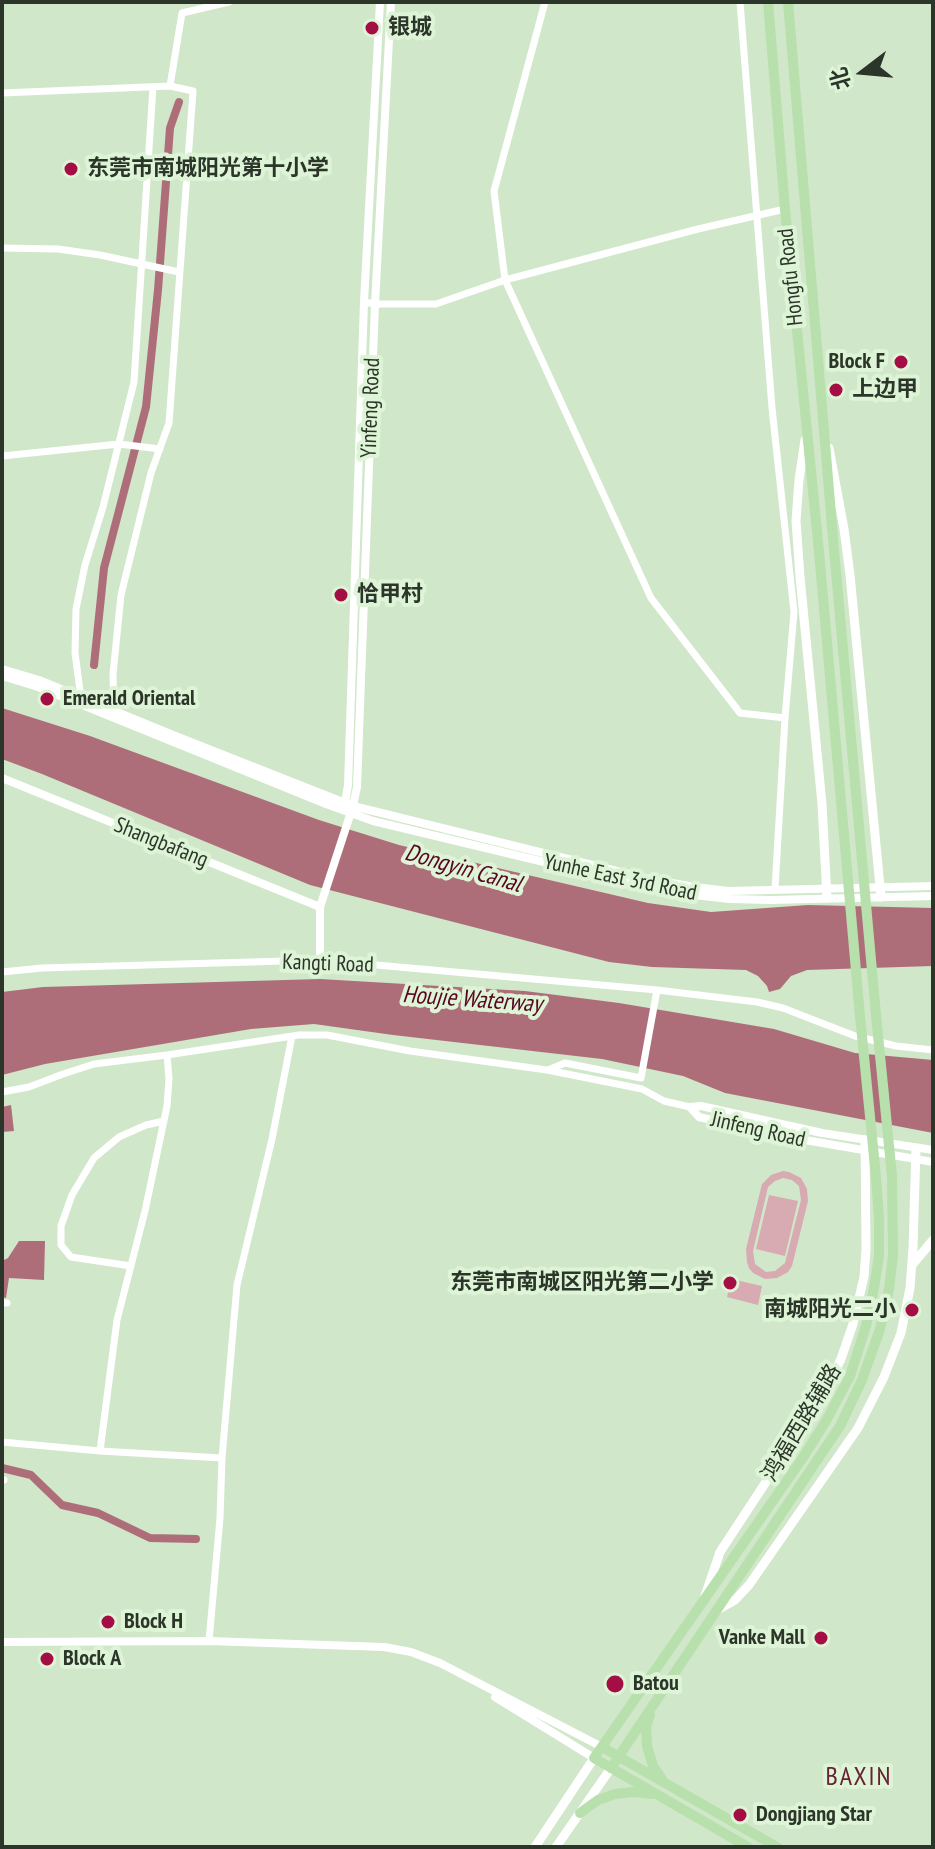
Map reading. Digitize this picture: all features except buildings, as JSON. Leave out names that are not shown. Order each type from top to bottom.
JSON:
[{"type":"main road","name":"Hongfu Road","points":[[594,1758],[826,1421],[850,1376],[866,1326],[879,1256],[879,1218],[768,2]]},
{"type":"main road","name":"Hongfu Road","points":[[611,1768],[840,1426],[862,1380],[880,1329],[893,1255],[894,1203],[788,2]]},
{"type":"main road","points":[[825,429],[846,544],[880,892]]},
{"type":"main road","points":[[807,433],[796,521],[822,804],[827,894]]},
{"type":"main road","name":"鸿福西路辅路","points":[[705,1597],[720,1552],[825,1392],[841,1359],[864,1277],[865,1145]]},
{"type":"main road","name":"鸿福西路辅路","points":[[717,1610],[735,1600],[749,1585],[858,1428],[884,1377],[901,1333],[910,1288],[915,1153]]},
{"type":"main road","points":[[912,1265],[933,1240]]},
{"type":"main road","points":[[652,1707],[646,1727],[647,1746],[653,1766],[666,1784]]},
{"type":"main road","points":[[602,1747],[777,1847]]},
{"type":"main road","points":[[535,1847],[594,1758],[748,1847]]},
{"type":"main road","points":[[556,1847],[611,1768]]},
{"type":"main road","points":[[580,1813],[598,1800],[615,1794],[657,1794]]},
{"type":"street","points":[[170,86],[182,13],[229,2]]},
{"type":"street","name":"Yinfeng Road","points":[[349,807],[364,302],[380,2]]},
{"type":"street","name":"Yinfeng Road","points":[[349,807],[357,787],[375,304],[391,2]]},
{"type":"street","points":[[545,2],[494,191],[505,280],[651,598],[740,713],[785,718]]},
{"type":"street","points":[[740,2],[772,408],[794,612],[775,889]]},
{"type":"street","points":[[2,93],[170,86],[193,91],[175,271],[169,423],[155,449],[121,595],[113,674],[114,714]]},
{"type":"street","points":[[81,698],[75,653],[76,609],[134,382],[153,87]]},
{"type":"street","points":[[364,302],[436,304],[505,280],[785,209]]},
{"type":"street","points":[[2,248],[58,249],[175,271]]},
{"type":"street","points":[[2,456],[119,444],[155,449]]},
{"type":"street","name":"Yunhe East 3rd Road","points":[[2,669],[39,680],[114,714]]},
{"type":"street","name":"Yunhe East 3rd Road","points":[[2,676],[114,714],[413,830],[669,891],[730,899],[880,892],[933,886]]},
{"type":"street","name":"Shangbafang","points":[[2,778],[320,907]]},
{"type":"street","points":[[320,960],[320,907],[349,807]]},
{"type":"street","name":"Yunhe East 3rd Road","points":[[349,807],[694,887],[827,894]]},
{"type":"street","name":"Yunhe East 3rd Road","points":[[880,892],[933,896]]},
{"type":"street","name":"Kangti Road","points":[[2,972],[60,967],[320,960],[657,990],[770,1004],[855,1036],[896,1046],[933,1050]]},
{"type":"street","points":[[547,1070],[565,1063],[641,1078],[657,990]]},
{"type":"street","points":[[2,1092],[29,1087],[94,1064],[292,1036],[327,1035],[410,1051],[547,1070],[642,1089],[664,1101],[690,1107]]},
{"type":"street","points":[[209,1641],[237,1285],[272,1139],[292,1036]]},
{"type":"street","points":[[100,1451],[117,1320],[164,1121],[169,1079],[167,1055]]},
{"type":"street","name":"Jinfeng Road","points":[[690,1107],[701,1106],[865,1145],[915,1153],[933,1162]]},
{"type":"street","points":[[131,1266],[71,1257],[61,1245],[61,1226],[72,1195],[94,1158],[119,1137],[164,1121]]},
{"type":"street","name":"Jinfeng Road","points":[[915,1153],[933,1150]]},
{"type":"street","points":[[2,1442],[222,1458]]},
{"type":"street","points":[[2,1642],[209,1641],[384,1647],[411,1652],[440,1663],[602,1747]]},
{"type":"street","points":[[440,1663],[594,1758]]},
{"type":"shaded area","points":[[783,1171],[801,1178],[807,1189],[808,1201],[792,1266],[777,1278],[765,1279],[749,1268],[746,1249],[762,1184],[771,1175]],"holes":[[[783,1178],[799,1186],[801,1200],[785,1263],[775,1271],[766,1272],[755,1264],[753,1251],[768,1187]]]},
{"type":"shaded area","points":[[769,1195],[798,1201],[785,1256],[756,1249]]},
{"type":"shaded area","points":[[731,1279],[762,1286],[758,1305],[727,1297]]},
{"type":"water","name":"Dongyin Canal","points":[[2,708],[90,736],[319,820],[399,845],[648,903],[711,912],[808,905],[933,908],[933,966],[807,970],[791,976],[780,989],[769,992],[758,976],[746,970],[652,967],[609,962],[310,885],[2,759]]},
{"type":"water","name":"Houjie Waterway","points":[[320,979],[525,991],[619,1003],[774,1029],[855,1053],[933,1060],[933,1133],[725,1093],[683,1076],[602,1059],[314,1024],[251,1029],[45,1064],[2,1075],[2,992],[43,987]]},
{"type":"water","points":[[11,1105],[14,1131],[2,1132],[2,1107]]},
{"type":"water","points":[[19,1241],[45,1241],[44,1280],[9,1278],[6,1298],[2,1297],[2,1261],[8,1258]]},
{"type":"waterway","points":[[94,665],[104,568],[146,407],[170,128],[179,102]]},
{"type":"waterway","points":[[2,1468],[31,1475],[62,1505],[98,1513],[150,1538],[196,1539]]},
{"type":"place","name":"银城","points":[[372,28]]},
{"type":"place","name":"东莞市南城阳光第十小学","points":[[71,169]]},
{"type":"place","name":"Block F","points":[[901,362]]},
{"type":"place","name":"上边甲","points":[[836,390]]},
{"type":"place","name":"恰甲村","points":[[341,595]]},
{"type":"place","name":"Emerald Oriental","points":[[47,699]]},
{"type":"place","name":"东莞市南城区阳光第二小学","points":[[730,1283]]},
{"type":"place","name":"南城阳光二小","points":[[912,1310]]},
{"type":"place","name":"Block H","points":[[108,1622]]},
{"type":"place","name":"Vanke Mall","points":[[821,1638]]},
{"type":"place","name":"Block A","points":[[47,1659]]},
{"type":"place","name":"Batou","points":[[615,1684]]},
{"type":"place","name":"Dongjiang Star","points":[[740,1815]]},
{"type":"district","name":"BAXIN","points":[[859,1778]]}]
